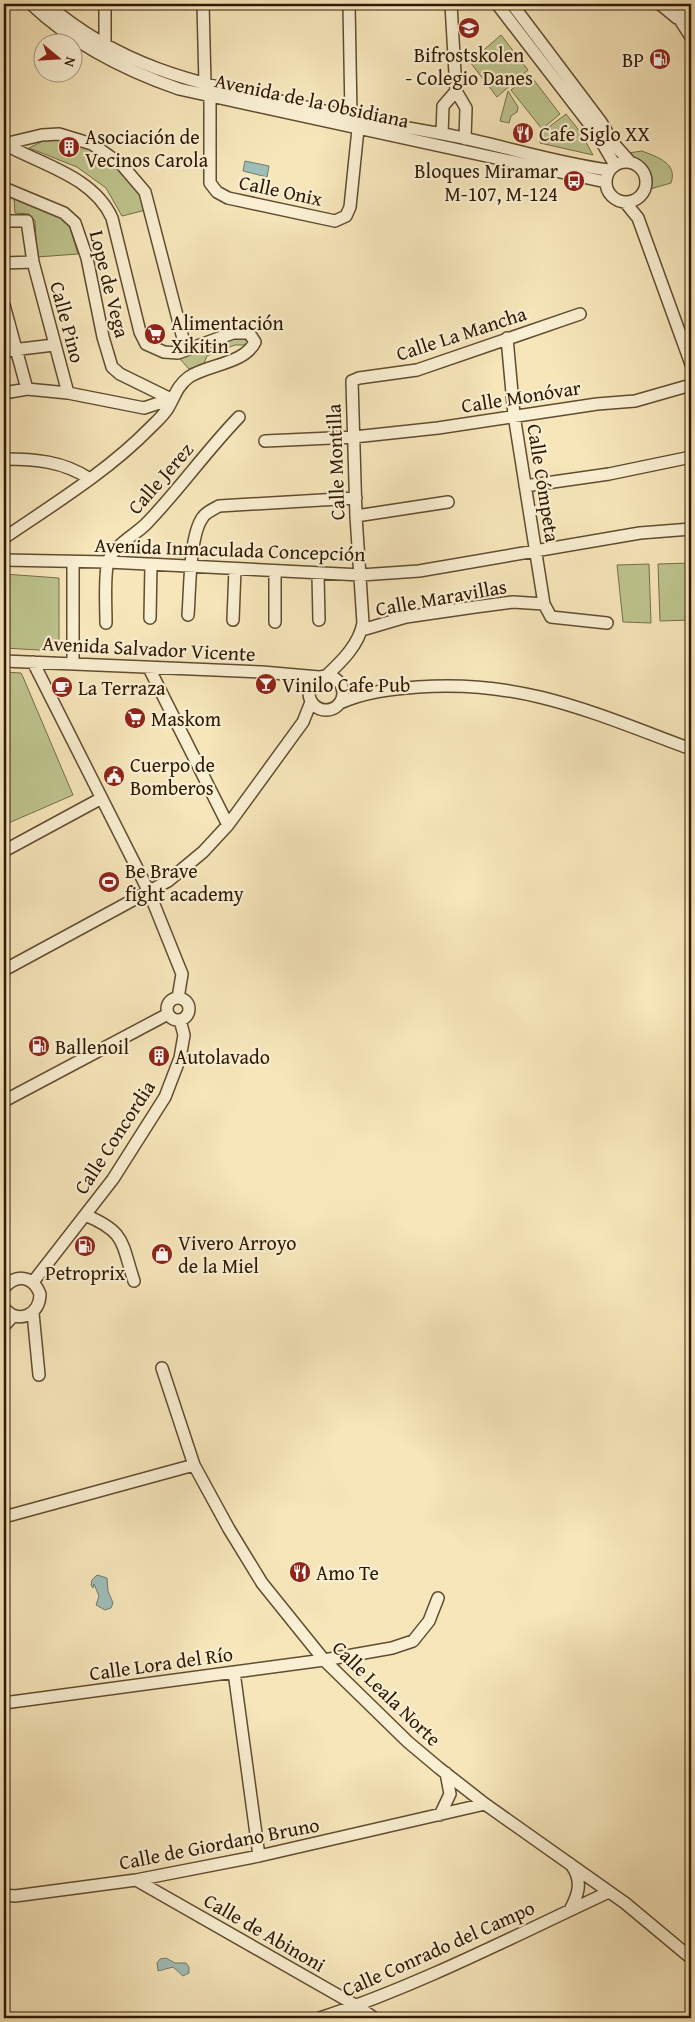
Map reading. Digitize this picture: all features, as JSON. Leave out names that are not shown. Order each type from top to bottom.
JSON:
[{"type":"street","name":"Avenida de la Obsidiana","points":[[31,4],[63,31],[107,59],[141,76],[210,98],[606,182]]},
{"type":"street","name":"Avenida de la Obsidiana","points":[[47,4],[72,26],[104,46],[142,64],[205,84],[465,139],[582,166],[612,168]]},
{"type":"street","points":[[104,46],[105,4]]},
{"type":"street","points":[[204,4],[205,84]]},
{"type":"street","points":[[349,4],[351,116]]},
{"type":"street","points":[[451,4],[456,91],[466,108],[465,139]]},
{"type":"street","points":[[498,4],[597,134],[612,168],[606,182],[607,188],[614,198],[625,202],[638,218],[691,364]]},
{"type":"street","points":[[512,4],[601,122],[613,143],[630,162],[644,173],[646,185],[641,196],[638,218]]},
{"type":"street","points":[[660,4],[686,25]]},
{"type":"street","points":[[673,4],[691,36]]},
{"type":"street","points":[[685,4],[686,25]]},
{"type":"street","points":[[442,134],[443,106],[456,91]]},
{"type":"street","name":"Calle Onix","points":[[210,98],[210,183],[217,192],[228,198],[335,221],[346,216],[350,207],[358,129]]},
{"type":"street","points":[[6,144],[42,135],[59,134],[92,144],[122,165],[145,192],[186,350]]},
{"type":"street","points":[[4,538],[90,479],[149,428],[168,407],[181,383],[194,374],[240,357],[252,349],[255,342],[248,333],[233,333],[178,353],[164,352],[146,344],[140,332],[112,218],[105,203],[96,193],[74,178],[6,144]]},
{"type":"street","points":[[612,168],[630,162]]},
{"type":"street","name":"Lope de Vega","points":[[4,188],[64,213],[75,223],[85,249],[103,337],[112,367],[120,374],[171,399]]},
{"type":"street","points":[[625,202],[641,196]]},
{"type":"street","name":"Calle Pino","points":[[4,221],[27,221],[33,262],[68,393]]},
{"type":"street","points":[[4,263],[33,262]]},
{"type":"street","points":[[4,305],[27,389]]},
{"type":"street","name":"Calle La Mancha","points":[[352,381],[417,370],[580,314]]},
{"type":"street","name":"Calle Cómpeta","points":[[507,338],[514,415],[544,604]]},
{"type":"street","points":[[4,351],[54,344]]},
{"type":"street","name":"Calle Montilla","points":[[339,683],[346,656],[362,630],[364,610],[356,516],[352,381]]},
{"type":"street","name":"Calle Monóvar","points":[[266,441],[354,437],[438,428],[514,415],[635,401],[691,385]]},
{"type":"street","points":[[4,393],[27,389],[68,393],[144,408],[171,399]]},
{"type":"street","name":"Calle Jerez","points":[[108,562],[114,552],[139,531],[165,504],[218,438],[239,417]]},
{"type":"street","points":[[525,486],[609,474],[691,457]]},
{"type":"street","points":[[4,459],[44,460],[56,463],[90,479]]},
{"type":"street","points":[[188,615],[191,566],[197,532],[203,516],[219,506],[356,498]]},
{"type":"street","points":[[356,516],[448,502]]},
{"type":"street","name":"Avenida Inmaculada Concepción","points":[[4,560],[108,562],[318,575],[361,575],[419,571],[640,533],[691,530]]},
{"type":"street","points":[[73,562],[73,664]]},
{"type":"street","points":[[106,623],[108,562]]},
{"type":"street","points":[[150,618],[151,564]]},
{"type":"street","points":[[234,620],[235,569]]},
{"type":"street","points":[[274,622],[275,571]]},
{"type":"street","points":[[318,575],[319,620]]},
{"type":"street","name":"Calle Maravillas","points":[[362,630],[406,618],[475,607],[513,602],[544,604]]},
{"type":"street","points":[[544,604],[551,617],[607,623]]},
{"type":"street","name":"Calle Montilla","points":[[322,677],[346,656]]},
{"type":"street","name":"Avenida Salvador Vicente","points":[[4,661],[262,672],[322,677]]},
{"type":"street","points":[[33,662],[100,799],[149,892],[182,974],[178,998],[169,1004],[168,1014]]},
{"type":"street","points":[[149,668],[228,825]]},
{"type":"street","points":[[292,676],[303,683],[310,697],[322,710]]},
{"type":"street","points":[[4,970],[149,892],[168,880],[203,852],[228,825],[303,722],[312,683],[322,677],[339,683],[384,691]]},
{"type":"street","points":[[339,683],[343,693],[340,703]]},
{"type":"street","points":[[303,722],[322,710],[332,709],[340,703],[362,694],[463,685],[529,693],[570,704],[691,749]]},
{"type":"street","points":[[4,851],[100,799]]},
{"type":"street","points":[[168,1014],[173,1019],[180,1020],[188,1013],[189,1006],[185,1000],[178,998]]},
{"type":"street","points":[[4,1100],[168,1014]]},
{"type":"street","name":"Calle Concordia","points":[[33,1282],[113,1179],[166,1097],[180,1058],[184,1035],[180,1020]]},
{"type":"street","name":"Calle Concordia","points":[[85,1215],[113,1229],[120,1239],[134,1281]]},
{"type":"street","points":[[4,1287],[16,1278],[22,1278],[33,1282],[40,1294],[40,1301],[33,1313],[39,1375]]},
{"type":"street","points":[[4,1308],[13,1316],[20,1317],[33,1313]]},
{"type":"street","points":[[4,1326],[13,1316]]},
{"type":"street","name":"Calle Leala Norte","points":[[162,1368],[194,1465],[229,1529],[262,1583],[324,1660],[408,1742],[446,1773],[485,1804],[609,1892],[691,1958]]},
{"type":"street","points":[[4,1517],[194,1465]]},
{"type":"street","name":"Calle Lora del Río","points":[[4,1703],[324,1660],[392,1648],[413,1641],[429,1621],[438,1598]]},
{"type":"street","points":[[234,1672],[259,1856]]},
{"type":"street","points":[[440,1815],[450,1794],[446,1773]]},
{"type":"street","name":"Calle de Giordano Bruno","points":[[4,1895],[15,1896],[136,1880],[259,1856],[485,1804]]},
{"type":"street","points":[[570,1910],[577,1897],[579,1884],[571,1865]]},
{"type":"street","name":"Calle de Abinoni","points":[[136,1880],[357,2006],[374,2018]]},
{"type":"street","name":"Calle Conrado del Campo","points":[[320,2018],[357,2006],[467,1959],[609,1892]]},
{"type":"green space","points":[[501,35],[528,70],[497,97],[470,62]]},
{"type":"green space","points":[[530,75],[560,114],[542,129],[511,90]]},
{"type":"green space","points":[[508,91],[518,107],[517,112],[511,116],[509,123],[500,121]]},
{"type":"green space","points":[[566,114],[581,133],[593,155],[540,143],[541,133]]},
{"type":"green space","points":[[59,138],[87,148],[113,163],[133,183],[146,210],[122,216],[106,188],[77,167],[29,148],[43,141]]},
{"type":"green space","points":[[642,151],[660,158],[669,166],[672,170],[671,183],[650,189],[651,182],[646,167],[628,153]]},
{"type":"green space","points":[[14,198],[54,213],[69,225],[78,254],[37,257],[35,221],[29,214],[15,213]]},
{"type":"green space","points":[[238,336],[247,336],[249,340],[248,345],[235,345],[207,356],[204,363],[189,369],[179,358]]},
{"type":"green space","points":[[691,563],[691,620],[660,621],[658,564]]},
{"type":"green space","points":[[649,564],[651,623],[623,622],[617,565]]},
{"type":"green space","points":[[4,574],[59,578],[59,647],[56,651],[4,648]]},
{"type":"green space","points":[[4,672],[21,673],[73,795],[4,825]]},
{"type":"water","points":[[245,161],[269,166],[267,177],[243,171]]},
{"type":"water","points":[[97,1575],[107,1578],[108,1591],[113,1603],[111,1608],[105,1610],[96,1605],[99,1596],[94,1584],[93,1588],[91,1585],[92,1580]]},
{"type":"water","points":[[166,1958],[175,1963],[186,1963],[189,1967],[189,1973],[183,1976],[173,1967],[158,1971],[157,1963],[160,1959]]},
{"type":"place","name":"Bifrostskolen - Colegio Danes","points":[[469,28]]},
{"type":"place","name":"BP","points":[[660,59]]},
{"type":"place","name":"Cafe Siglo XX","points":[[523,133]]},
{"type":"place","name":"Asociación de Vecinos Carola","points":[[69,147]]},
{"type":"place","name":"Bloques Miramar M-107, M-124","points":[[574,181]]},
{"type":"place","name":"Alimentación Xikitin","points":[[155,334]]},
{"type":"place","name":"Vinilo Cafe Pub","points":[[266,684]]},
{"type":"place","name":"La Terraza","points":[[62,687]]},
{"type":"place","name":"Maskom","points":[[135,718]]},
{"type":"place","name":"Cuerpo de Bomberos","points":[[114,776]]},
{"type":"place","name":"Be Brave fight academy","points":[[109,882]]},
{"type":"place","name":"Ballenoil","points":[[39,1046]]},
{"type":"place","name":"Autolavado","points":[[159,1056]]},
{"type":"place","name":"Petroprix","points":[[85,1246]]},
{"type":"place","name":"Vivero Arroyo de la Miel","points":[[162,1254]]},
{"type":"place","name":"Amo Te","points":[[300,1572]]}]
